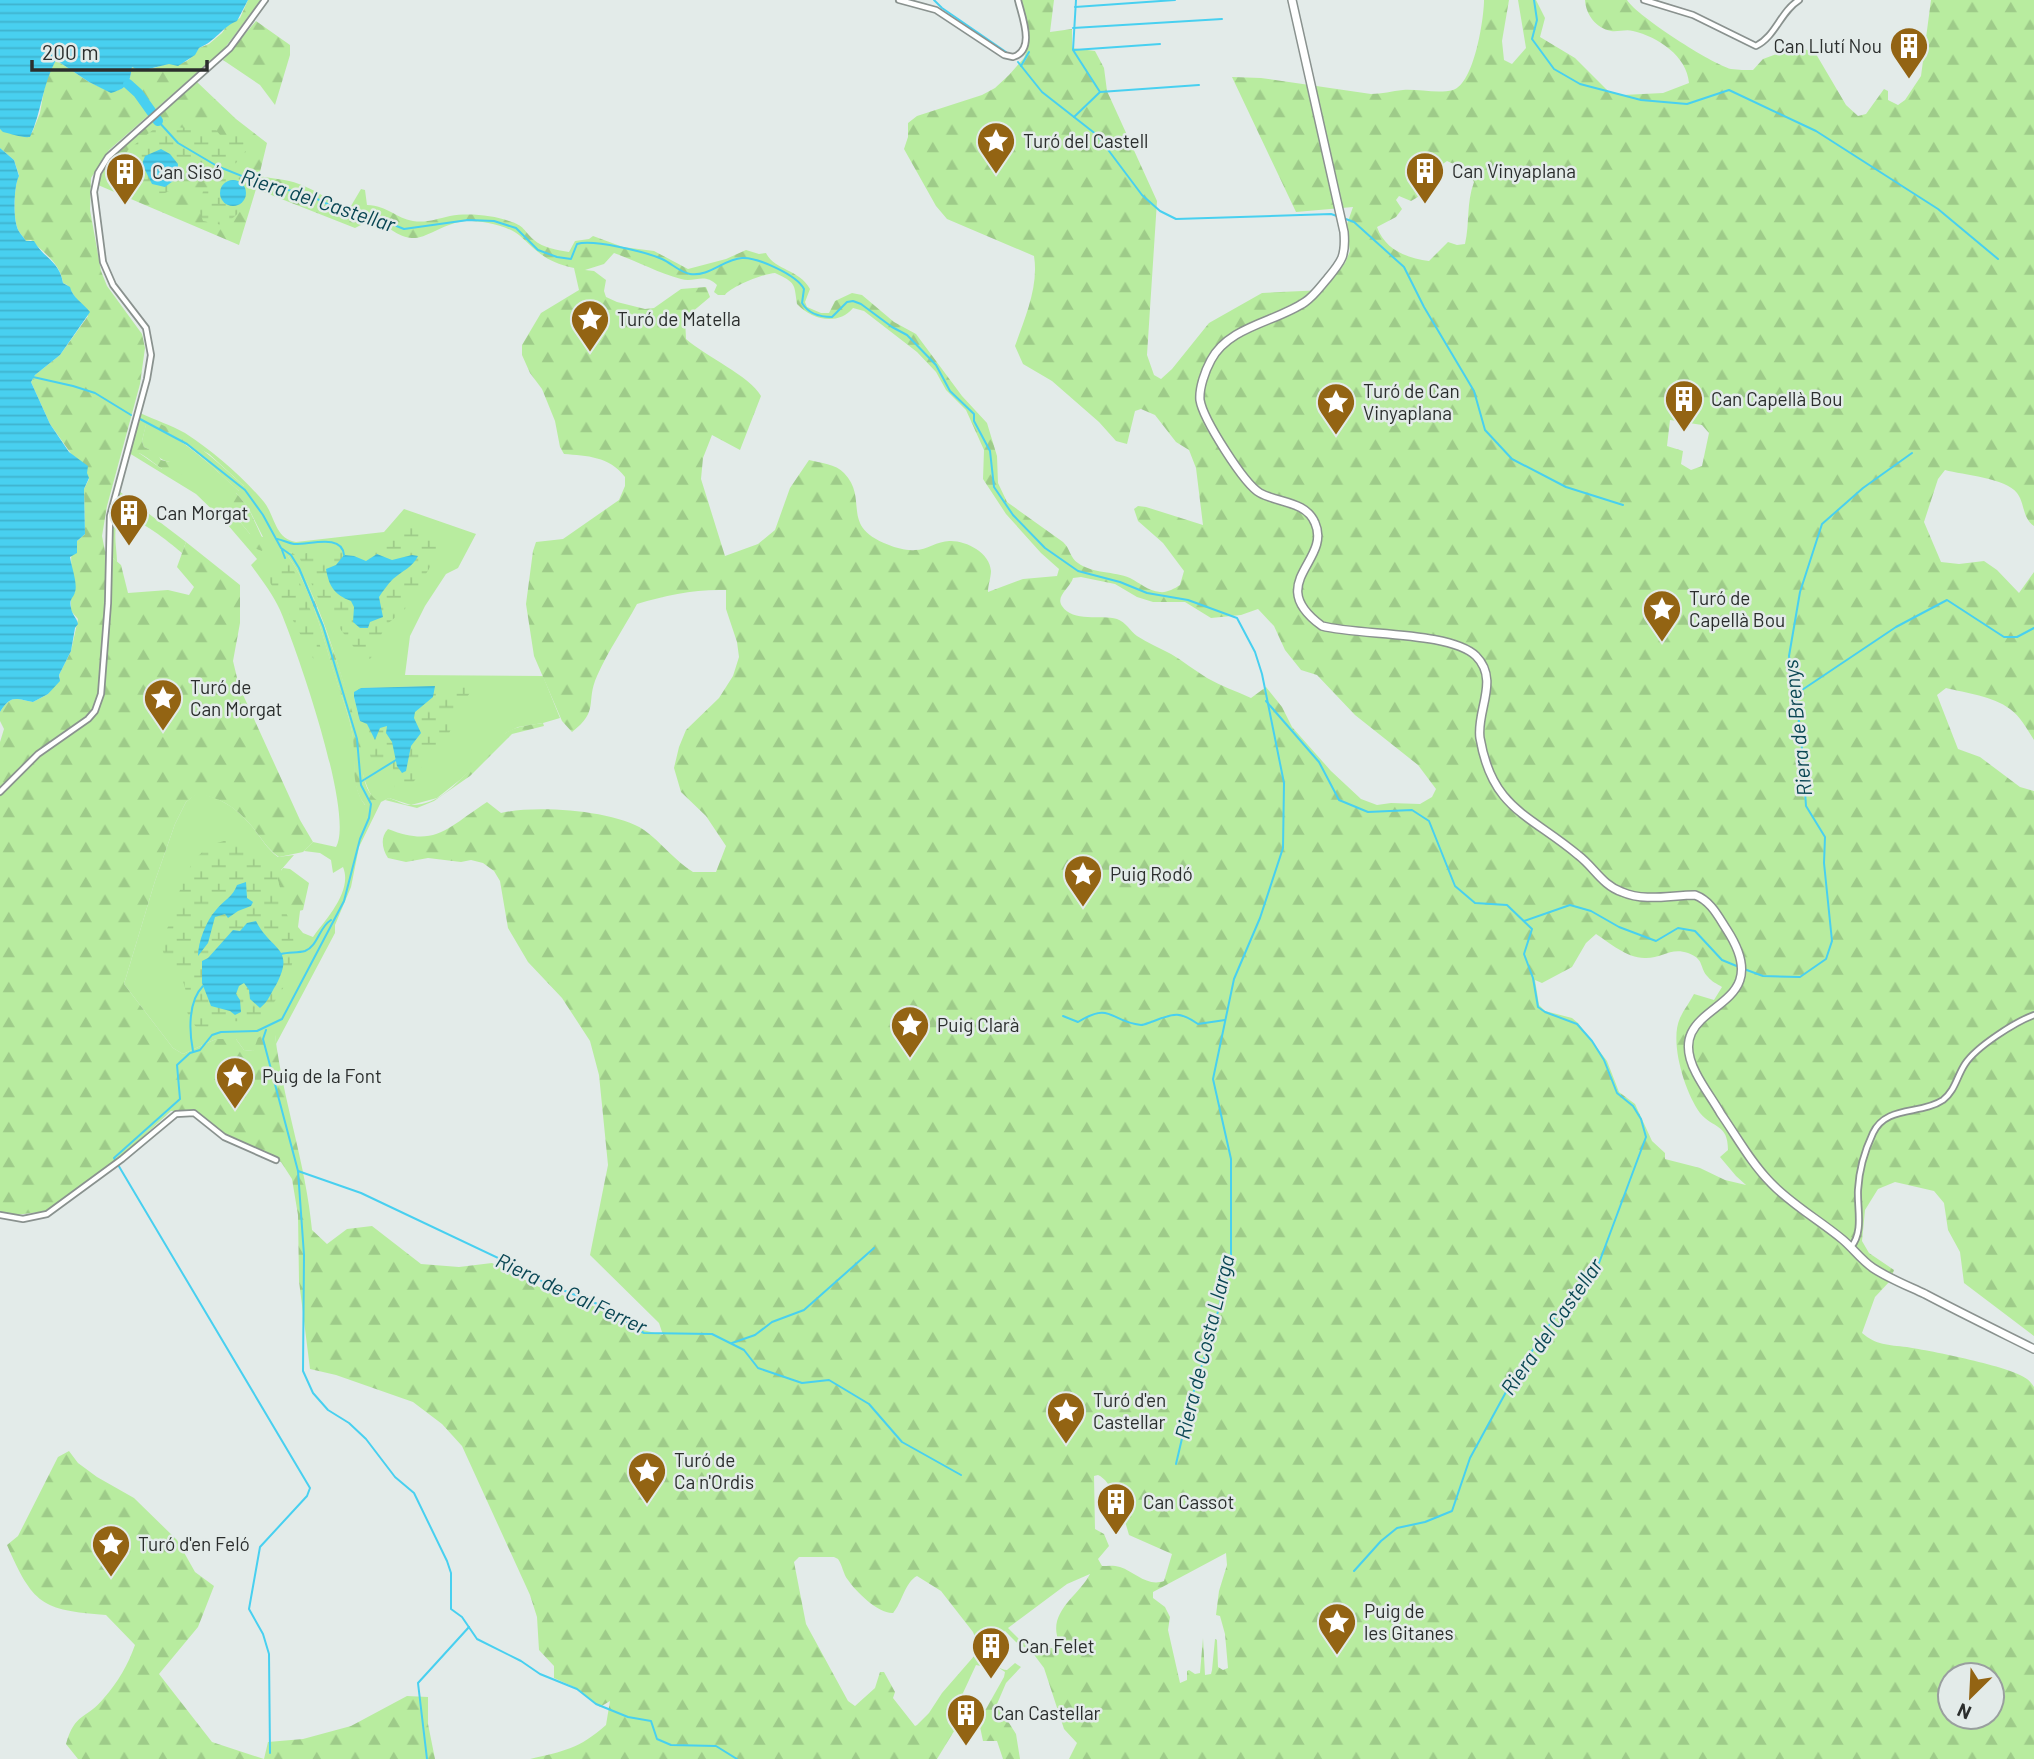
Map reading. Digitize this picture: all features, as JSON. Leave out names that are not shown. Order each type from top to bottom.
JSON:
[{"type":"main road","points":[[1292,0],[1344,232],[1345,253],[1340,263],[1304,303],[1236,335],[1221,347],[1212,358],[1204,376],[1200,397],[1203,413],[1253,487],[1260,493],[1298,506],[1315,522],[1316,546],[1300,574],[1297,588],[1301,604],[1312,619],[1322,626],[1461,646],[1477,657],[1486,672],[1487,689],[1479,733],[1485,759],[1498,791],[1523,815],[1581,856],[1609,886],[1639,897],[1695,895],[1703,898],[1712,906],[1730,935],[1741,959],[1742,975],[1738,987],[1731,995],[1695,1027],[1688,1046],[1690,1060],[1696,1074],[1735,1134],[1771,1184],[1851,1247],[1872,1267],[2034,1349]]},
{"type":"street","points":[[0,792],[37,754],[88,719],[95,711],[101,694],[108,603],[110,516],[151,355],[146,328],[113,285],[103,262],[94,192],[98,173],[107,157],[230,48],[265,0]]},
{"type":"street","points":[[899,0],[936,10],[1004,55],[1013,57],[1021,52],[1026,40],[1018,0]]},
{"type":"street","points":[[1644,0],[1693,15],[1756,46],[1763,42],[1783,15],[1799,0]]},
{"type":"street","points":[[1851,1247],[1856,1241],[1859,1227],[1860,1171],[1880,1121],[1889,1116],[1939,1103],[1953,1090],[1971,1055],[2023,1019],[2034,1015]]},
{"type":"street","points":[[0,1215],[23,1219],[47,1214],[122,1159],[176,1114],[184,1112],[194,1113],[224,1137],[276,1160]]},
{"type":"green space","points":[[248,0],[261,0],[224,49],[109,150],[91,178],[90,210],[101,271],[107,286],[142,334],[145,348],[140,384],[107,506],[102,536],[105,551],[121,565],[128,593],[168,590],[189,595],[194,587],[177,567],[186,542],[240,585],[240,623],[233,661],[239,686],[300,820],[313,842],[303,852],[279,857],[253,827],[226,803],[197,794],[186,802],[175,824],[155,881],[124,984],[173,1048],[183,1054],[216,1039],[236,1039],[244,1050],[253,1051],[258,1038],[267,1032],[275,1035],[305,1181],[312,1230],[327,1244],[347,1229],[372,1226],[421,1264],[459,1267],[492,1263],[539,1287],[596,1307],[627,1326],[663,1335],[659,1323],[590,1255],[608,1165],[599,1075],[590,1041],[562,998],[528,962],[508,928],[500,881],[494,871],[483,863],[471,860],[461,862],[428,858],[406,862],[388,858],[383,839],[388,829],[404,834],[430,836],[451,827],[487,802],[501,813],[533,809],[574,811],[631,823],[644,830],[693,872],[716,872],[726,846],[706,816],[681,792],[674,768],[686,730],[719,698],[733,676],[739,657],[726,609],[726,590],[681,593],[637,604],[597,676],[586,718],[572,732],[562,721],[534,656],[526,604],[533,551],[536,542],[563,539],[619,500],[625,486],[625,477],[605,461],[564,454],[542,389],[530,373],[522,355],[522,345],[541,313],[579,290],[574,268],[550,260],[519,235],[494,224],[459,222],[420,237],[406,237],[373,222],[355,228],[256,189],[239,245],[98,185],[103,172],[125,144],[197,82],[236,119],[267,143],[259,176],[299,184],[344,205],[351,206],[361,189],[365,190],[367,205],[413,221],[464,215],[495,217],[518,225],[538,243],[551,248],[569,252],[575,241],[593,236],[623,247],[654,251],[688,269],[726,259],[746,250],[766,253],[775,263],[805,282],[810,289],[805,302],[807,307],[821,313],[829,313],[835,301],[852,293],[862,295],[894,322],[916,334],[962,396],[987,423],[997,456],[998,483],[1007,502],[1063,542],[1075,561],[1084,567],[1124,576],[1162,592],[1180,585],[1184,571],[1163,543],[1138,521],[1134,509],[1138,506],[1146,507],[1203,525],[1196,468],[1189,450],[1176,442],[1155,415],[1141,409],[1135,411],[1127,444],[1116,441],[1099,422],[1052,381],[1023,364],[1015,346],[1033,290],[1034,256],[947,219],[936,206],[904,149],[908,137],[908,123],[917,116],[982,95],[995,88],[1024,58],[1029,44],[1020,0],[1054,0],[1050,32],[1072,29],[1072,48],[1095,51],[1104,68],[1107,91],[1157,201],[1147,355],[1154,375],[1161,379],[1209,323],[1262,293],[1324,290],[1345,263],[1350,251],[1346,227],[1353,207],[1296,212],[1232,77],[1261,78],[1371,94],[1403,90],[1453,90],[1467,76],[1472,64],[1480,35],[1484,0],[1509,0],[1502,41],[1504,60],[1512,64],[1526,48],[1518,0],[1536,0],[1545,18],[1540,37],[1575,58],[1608,91],[1623,95],[1663,93],[1689,83],[1683,64],[1670,49],[1643,34],[1630,30],[1611,31],[1601,27],[1590,16],[1585,0],[1627,0],[1676,39],[1731,69],[1753,70],[1763,59],[1798,46],[1816,54],[1846,105],[1858,116],[1866,114],[1884,89],[1888,91],[1888,100],[1898,105],[1905,100],[1921,76],[1931,0],[2034,0],[2034,526],[2027,519],[2020,497],[2011,488],[1994,480],[1945,470],[1938,479],[1924,522],[1941,562],[1959,564],[1984,561],[1997,570],[2019,593],[2034,572],[2034,740],[2017,715],[1996,701],[1946,688],[1937,695],[1958,749],[1980,757],[2020,787],[2034,791],[2034,1336],[1964,1283],[1960,1252],[1948,1230],[1944,1203],[1934,1191],[1895,1182],[1878,1189],[1865,1210],[1862,1241],[1869,1253],[1894,1270],[1890,1281],[1875,1297],[1862,1333],[1883,1344],[1951,1355],[2004,1369],[2027,1379],[2034,1387],[2034,1759],[1069,1759],[1077,1743],[1064,1729],[1044,1668],[1032,1652],[1005,1631],[994,1640],[988,1655],[993,1663],[1002,1669],[1007,1670],[1015,1663],[1021,1667],[1006,1683],[997,1704],[1016,1734],[1020,1759],[1003,1759],[997,1741],[983,1741],[979,1722],[973,1719],[959,1723],[937,1759],[530,1759],[571,1748],[588,1739],[606,1725],[610,1701],[600,1707],[574,1687],[554,1678],[554,1666],[539,1650],[537,1617],[530,1595],[462,1446],[442,1424],[413,1402],[336,1375],[310,1369],[299,1281],[298,1215],[292,1179],[281,1162],[216,1130],[189,1111],[171,1111],[121,1157],[47,1211],[16,1215],[0,1212],[0,742],[4,729],[0,712],[11,700],[33,702],[48,694],[60,678],[71,651],[78,619],[71,611],[71,596],[75,592],[72,552],[76,542],[85,534],[84,489],[89,479],[50,424],[31,382],[35,375],[60,355],[88,316],[63,283],[55,264],[31,240],[26,241],[18,229],[15,201],[19,175],[14,160],[0,148],[0,129],[18,134],[32,133],[40,113],[46,79],[56,60],[89,82],[111,92],[128,84],[132,67],[146,70],[189,60],[199,48],[209,44],[222,33],[228,24],[240,18]],"holes":[[[1447,161],[1467,170],[1474,182],[1465,244],[1448,242],[1429,261],[1413,258],[1385,242],[1377,227],[1396,217],[1402,209],[1396,200],[1399,196],[1411,201],[1417,197]],[[614,253],[681,279],[708,279],[717,285],[714,292],[718,295],[725,295],[748,281],[775,273],[793,284],[797,304],[817,317],[833,319],[847,314],[853,308],[864,311],[917,352],[936,372],[946,390],[966,410],[984,450],[983,479],[1006,514],[1059,569],[1057,576],[1023,579],[988,592],[990,565],[977,549],[951,541],[920,550],[909,550],[873,538],[859,521],[855,493],[844,473],[832,466],[809,460],[790,488],[775,530],[758,544],[725,556],[701,479],[703,458],[712,435],[740,450],[761,396],[747,381],[686,339],[685,318],[710,297],[706,287],[681,289],[654,308],[645,309],[606,297],[606,280],[594,271],[585,270],[604,264]],[[1670,420],[1702,425],[1709,433],[1702,466],[1691,470],[1681,464],[1683,451],[1667,446]],[[1081,577],[1115,584],[1137,597],[1153,602],[1185,602],[1211,618],[1241,615],[1258,609],[1274,626],[1285,650],[1301,670],[1317,675],[1355,715],[1418,765],[1436,789],[1432,797],[1420,804],[1377,805],[1361,799],[1331,771],[1292,727],[1282,707],[1266,687],[1251,698],[1207,678],[1137,636],[1120,620],[1080,616],[1067,611],[1060,599],[1073,578]],[[1596,934],[1620,950],[1639,958],[1652,958],[1677,951],[1688,953],[1697,958],[1705,974],[1722,987],[1714,1000],[1694,994],[1682,1015],[1676,1040],[1680,1067],[1694,1104],[1705,1118],[1723,1131],[1728,1150],[1720,1157],[1746,1185],[1725,1180],[1700,1168],[1665,1159],[1665,1153],[1652,1141],[1635,1104],[1619,1092],[1607,1061],[1578,1023],[1572,1018],[1545,1011],[1539,1005],[1535,980],[1542,983],[1572,967],[1586,943]],[[1098,1475],[1104,1479],[1114,1493],[1129,1535],[1172,1554],[1164,1581],[1152,1582],[1120,1567],[1102,1566],[1098,1559],[1109,1546],[1104,1534],[1095,1529],[1094,1476]],[[1226,1553],[1227,1565],[1219,1591],[1216,1615],[1220,1616],[1225,1634],[1228,1668],[1223,1670],[1218,1667],[1215,1639],[1211,1674],[1205,1675],[1203,1638],[1200,1673],[1195,1674],[1189,1670],[1187,1680],[1180,1683],[1168,1630],[1170,1617],[1165,1607],[1153,1598],[1153,1592]],[[799,1557],[834,1557],[838,1559],[846,1578],[856,1590],[887,1612],[893,1613],[909,1583],[917,1576],[941,1591],[973,1632],[978,1645],[975,1655],[942,1693],[929,1713],[915,1726],[893,1698],[895,1692],[884,1672],[880,1672],[875,1688],[855,1706],[848,1701],[806,1624],[794,1562]],[[1090,1574],[1060,1614],[1056,1633],[1059,1647],[1055,1649],[1020,1640],[1008,1628],[1067,1584]],[[989,1661],[1005,1672],[986,1709],[980,1711],[968,1703],[963,1693],[976,1665],[985,1667]]]},
{"type":"green space","points":[[256,21],[290,45],[290,55],[275,105],[260,85],[223,60]]},
{"type":"green space","points":[[165,120],[184,128],[214,127],[220,135],[227,136],[232,131],[241,137],[247,149],[236,163],[207,179],[165,193],[151,194],[140,191],[137,182],[140,175],[135,168],[127,166],[123,159],[128,150]]},
{"type":"green space","points":[[224,177],[235,177],[249,185],[248,197],[237,214],[222,225],[203,221],[199,210],[203,191]]},
{"type":"green space","points":[[140,413],[180,430],[237,473],[264,502],[280,532],[296,542],[384,532],[404,509],[476,534],[458,568],[446,574],[425,606],[410,636],[405,675],[543,676],[560,718],[518,727],[506,733],[461,779],[437,798],[411,805],[389,798],[381,802],[359,847],[351,887],[335,925],[335,933],[276,1044],[275,1035],[253,1051],[244,1050],[236,1039],[216,1039],[183,1054],[173,1048],[124,984],[175,824],[186,802],[197,793],[226,803],[238,812],[278,857],[294,855],[281,870],[300,911],[298,927],[303,933],[313,937],[337,904],[344,886],[343,867],[333,873],[331,860],[320,853],[304,851],[313,842],[336,847],[340,829],[331,768],[310,693],[288,629],[274,598],[251,565],[257,559],[196,494],[129,453]],"holes":[[[141,417],[209,454],[244,486],[239,491],[184,444],[146,424],[142,441],[144,447],[170,462],[162,469],[139,453]],[[236,493],[248,507],[263,537],[250,534],[231,511]],[[291,552],[310,590],[340,672],[355,725],[362,769],[375,801],[365,805],[357,789],[354,745],[348,714],[310,598],[288,553]],[[435,686],[360,721],[354,697],[361,688]]]},
{"type":"green space","points":[[141,417],[184,437],[247,489],[239,491],[185,444],[146,425],[142,441],[144,447],[157,453],[161,460],[184,470],[183,474],[169,473],[133,451]]},
{"type":"green space","points":[[119,491],[186,542],[182,553],[148,528],[128,519],[121,521],[116,527],[117,562],[112,557],[111,527]]},
{"type":"green space","points":[[230,492],[236,493],[248,507],[265,544],[262,551],[254,548],[250,534],[231,511],[225,496]]},
{"type":"green space","points":[[408,526],[427,531],[442,540],[442,547],[405,609],[385,626],[371,658],[365,662],[320,602],[300,559],[301,554],[361,551],[386,541]]},
{"type":"green space","points":[[287,553],[295,555],[314,601],[347,694],[360,742],[365,782],[372,796],[378,801],[370,809],[363,803],[356,786],[353,739],[348,715],[310,599],[288,556]]},
{"type":"green space","points":[[287,558],[300,582],[314,622],[323,662],[320,665],[316,664],[288,611],[262,570]]},
{"type":"green space","points":[[474,687],[460,707],[443,748],[425,758],[418,776],[407,790],[395,788],[392,759],[376,761],[371,758],[354,692],[361,688]]},
{"type":"green space","points":[[543,723],[544,726],[512,734],[470,776],[434,801],[417,808],[385,800],[389,798],[410,805],[439,797],[452,788],[507,732]]},
{"type":"green space","points":[[224,841],[247,848],[281,870],[277,876],[282,898],[289,905],[285,910],[294,944],[292,966],[283,988],[259,1018],[221,1022],[202,1033],[189,1018],[185,987],[179,974],[166,959],[162,942],[188,870],[202,852]]},
{"type":"green space","points":[[283,868],[290,869],[309,883],[303,910],[299,911],[289,905],[284,897],[277,876]]},
{"type":"green space","points":[[69,1451],[78,1463],[97,1477],[134,1498],[177,1540],[195,1572],[214,1586],[198,1627],[159,1674],[212,1742],[264,1759],[78,1759],[66,1744],[77,1721],[98,1705],[114,1686],[135,1645],[106,1615],[67,1610],[42,1600],[24,1580],[7,1545],[18,1536],[58,1457]]},
{"type":"green space","points":[[407,1696],[428,1697],[428,1724],[435,1759],[264,1759],[268,1742],[303,1739],[351,1726]]},
{"type":"water","points":[[0,0],[248,0],[237,21],[199,48],[195,55],[178,66],[169,64],[140,71],[132,67],[128,84],[111,93],[56,60],[34,127],[30,137],[27,137],[0,129]]},
{"type":"water","points":[[0,148],[14,160],[19,176],[15,201],[18,231],[26,241],[34,241],[55,264],[63,283],[70,287],[75,297],[90,312],[60,355],[35,375],[31,382],[50,424],[69,452],[88,466],[89,478],[84,489],[85,534],[77,541],[77,553],[70,557],[76,589],[71,605],[78,624],[71,651],[59,675],[60,681],[48,694],[33,702],[11,700],[0,712]]},
{"type":"water","points":[[161,149],[170,154],[178,164],[177,178],[165,187],[152,184],[142,164],[145,156]]},
{"type":"water","points":[[233,180],[242,184],[246,193],[242,202],[233,206],[224,202],[220,193],[224,184]]},
{"type":"water","points":[[377,554],[392,560],[418,556],[391,581],[379,597],[383,617],[370,622],[368,628],[360,628],[353,622],[354,607],[351,601],[334,590],[326,569],[336,565],[344,555],[366,561]]},
{"type":"water","points":[[435,686],[433,697],[415,712],[414,718],[421,733],[411,746],[406,771],[402,773],[397,766],[392,742],[386,733],[387,726],[380,728],[375,740],[367,724],[360,721],[354,692],[361,688]]},
{"type":"water","points":[[246,882],[247,898],[253,902],[251,906],[228,918],[225,914],[215,917],[208,943],[198,956],[201,938],[212,915],[231,896],[237,885]]},
{"type":"water","points":[[256,921],[282,956],[281,973],[260,1008],[250,999],[249,990],[244,983],[239,986],[236,994],[240,1000],[241,1012],[235,1015],[211,1006],[202,983],[202,961],[208,958],[233,930],[240,931],[247,923]]},
{"type":"waterway","points":[[934,0],[1006,52]]},
{"type":"waterway","points":[[1074,117],[1100,92],[1073,50],[1076,0]]},
{"type":"waterway","points":[[1075,7],[1175,0]]},
{"type":"waterway","points":[[1534,0],[1537,20],[1532,39],[1554,69],[1580,84],[1641,100],[1687,104],[1729,90],[1816,131],[1938,209],[1998,259]]},
{"type":"waterway","points":[[1073,28],[1222,19]]},
{"type":"waterway","points":[[1074,50],[1160,44]]},
{"type":"waterway","points":[[1021,66],[1029,52]]},
{"type":"waterway","points":[[1018,62],[1042,92],[1097,135],[1142,195],[1160,211],[1176,219],[1331,214],[1337,216]]},
{"type":"waterway","points":[[128,84],[158,121]]},
{"type":"waterway","points":[[1100,92],[1199,85]]},
{"type":"waterway","name":"Riera del Castellar","points":[[158,121],[178,143],[217,166],[259,183],[309,195],[342,211],[372,216],[404,229],[468,220],[494,221],[516,228],[538,250],[557,257],[571,259],[577,244],[607,245],[654,256],[690,274],[704,273],[735,259],[749,258],[793,278],[804,289],[802,303],[815,314],[832,317],[847,302],[861,304],[907,335],[936,365],[950,391],[974,414],[974,421],[990,451],[994,487],[1013,515],[1045,548],[1078,571],[1120,582],[1147,593],[1188,600],[1237,618],[1255,652],[1262,674],[1284,783],[1283,848],[1260,918],[1234,979],[1213,1079],[1231,1159],[1231,1260],[1191,1400],[1176,1464]]},
{"type":"waterway","points":[[1343,218],[1354,222],[1404,267],[1424,307],[1474,391],[1485,430],[1512,459],[1566,487],[1623,505]]},
{"type":"waterway","points":[[33,377],[95,393],[131,415]]},
{"type":"waterway","points":[[140,419],[187,444],[245,490],[263,515],[281,548],[291,555],[299,568],[323,626],[357,739],[361,785],[371,804],[344,901],[282,1019],[257,1031],[221,1032],[212,1035],[200,1050],[190,1053],[177,1065],[180,1099],[114,1158],[310,1488],[307,1496],[260,1547],[249,1609],[263,1634],[269,1654],[270,1753]]},
{"type":"waterway","name":"Riera de Brenys","points":[[1744,969],[1763,976],[1800,977],[1826,959],[1832,941],[1824,863],[1825,837],[1806,806],[1801,735],[1789,656],[1800,592],[1822,524],[1863,488],[1912,453]]},
{"type":"waterway","points":[[277,539],[294,544],[331,542],[342,548],[344,555]]},
{"type":"waterway","points":[[282,550],[285,558]]},
{"type":"waterway","points":[[1796,694],[1896,627],[1947,600],[2004,637],[2017,637],[2034,628]]},
{"type":"waterway","name":"Riera del Castellar","points":[[1266,701],[1319,762],[1339,800],[1368,812],[1412,810],[1429,821],[1455,886],[1475,903],[1507,905],[1532,929],[1524,954],[1533,978],[1538,1007],[1577,1024],[1592,1041],[1604,1060],[1617,1093],[1633,1106],[1641,1119],[1646,1137],[1599,1263],[1552,1321],[1512,1381],[1470,1458],[1452,1511],[1425,1522],[1397,1528],[1381,1541],[1354,1571]]},
{"type":"waterway","points":[[362,781],[396,760]]},
{"type":"waterway","name":"Riera de Brenys","points":[[1524,921],[1570,905],[1591,911],[1619,927],[1656,941],[1678,928],[1695,931],[1722,960],[1739,967]]},
{"type":"waterway","points":[[281,954],[309,949],[331,920]]},
{"type":"waterway","points":[[193,1051],[190,1026],[192,1008],[203,986]]},
{"type":"waterway","points":[[1063,1016],[1078,1022],[1089,1016],[1105,1013],[1141,1025],[1175,1015],[1198,1024],[1225,1020]]},
{"type":"waterway","name":"Riera de Cal Ferrer","points":[[266,1030],[263,1039],[298,1171],[361,1193],[545,1283],[615,1311],[631,1326],[644,1333],[712,1334],[744,1350],[758,1368],[802,1383],[829,1380],[869,1404],[902,1442],[961,1475]]},
{"type":"waterway","points":[[298,1171],[304,1255],[303,1371],[313,1393],[328,1410],[349,1423],[366,1439],[395,1477],[414,1493],[451,1573],[451,1609],[462,1617],[477,1639],[521,1661],[540,1674],[577,1689],[596,1704],[628,1717],[651,1721],[657,1739],[671,1745],[716,1746],[737,1759]]},
{"type":"waterway","points":[[732,1343],[755,1335],[772,1322],[804,1310],[874,1248]]},
{"type":"waterway","points":[[427,1759],[418,1683],[469,1627]]},
{"type":"place","name":"Can Llutí Nou","points":[[1909,80]]},
{"type":"place","name":"Turó del Castell","points":[[996,175]]},
{"type":"place","name":"Can Vinyaplana","points":[[1425,205]]},
{"type":"place","name":"Can Sisó","points":[[125,206]]},
{"type":"place","name":"Turó de Matella","points":[[590,353]]},
{"type":"place","name":"Can Capellà Bou","points":[[1684,433]]},
{"type":"place","name":"Turó de Can Vinyaplana","points":[[1336,436]]},
{"type":"place","name":"Can Morgat","points":[[129,547]]},
{"type":"place","name":"Turó de Capellà Bou","points":[[1662,643]]},
{"type":"place","name":"Turó de Can Morgat","points":[[163,732]]},
{"type":"place","name":"Puig Rodó","points":[[1083,908]]},
{"type":"place","name":"Puig Clarà","points":[[910,1059]]},
{"type":"place","name":"Puig de la Font","points":[[235,1110]]},
{"type":"place","name":"Turó d'en Castellar","points":[[1066,1445]]},
{"type":"place","name":"Turó de Ca n'Ordis","points":[[647,1505]]},
{"type":"place","name":"Can Cassot","points":[[1116,1536]]},
{"type":"place","name":"Turó d'en Feló","points":[[111,1578]]},
{"type":"place","name":"Puig de les Gitanes","points":[[1337,1656]]},
{"type":"place","name":"Can Felet","points":[[991,1680]]},
{"type":"place","name":"Can Castellar","points":[[966,1747]]},
{"type":"water label","name":"Riera de Costa Llarga","points":[[1205,1347]]}]
